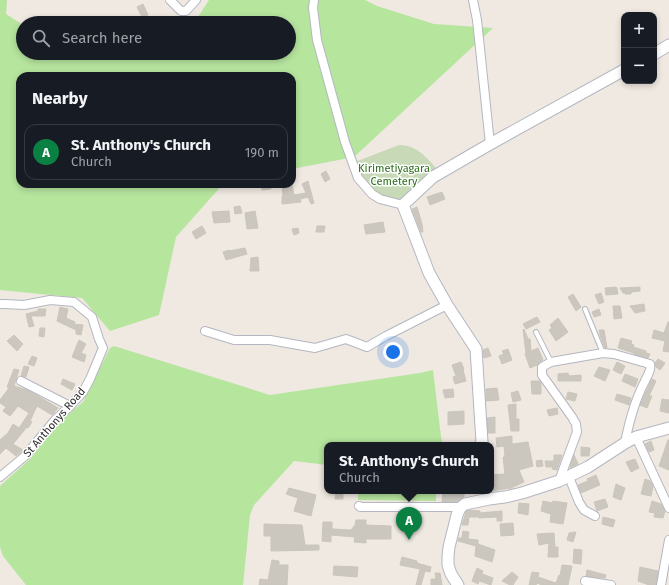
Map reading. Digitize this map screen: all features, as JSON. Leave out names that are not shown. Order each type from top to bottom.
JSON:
[{"type":"street","points":[[170,0],[181,11],[186,12],[196,0]]},
{"type":"street","points":[[314,0],[313,8],[318,40],[345,142],[358,178],[372,194],[380,199],[404,205]]},
{"type":"street","points":[[473,0],[477,20],[490,144]]},
{"type":"street","points":[[657,52],[669,45]]},
{"type":"street","points":[[404,205],[433,177],[621,72]]},
{"type":"street","points":[[404,205],[429,272],[447,306],[476,349],[482,442]]},
{"type":"street","name":"St Anthonys Road","points":[[0,304],[24,305],[50,300],[74,302],[92,317],[99,340],[104,348],[83,392],[55,420],[25,456],[0,477]]},
{"type":"street","points":[[205,331],[234,340],[270,340],[315,348],[346,339],[367,347],[447,306]]},
{"type":"street","points":[[564,479],[577,432],[576,424],[572,417],[542,375],[542,368],[551,362],[603,353],[614,354],[650,364],[651,368],[642,386],[628,426],[625,443]]},
{"type":"street","points":[[21,381],[70,406]]},
{"type":"street","points":[[458,585],[451,574],[448,565],[449,547],[457,515],[460,508],[470,497],[505,497],[564,479],[588,467],[636,437],[669,428]]},
{"type":"street","points":[[636,437],[669,508]]},
{"type":"street","points":[[564,479],[584,510],[595,516]]},
{"type":"street","points":[[359,506],[460,508]]},
{"type":"street","points":[[661,585],[669,540]]},
{"type":"street","points":[[585,581],[611,585]]},
{"type":"lane","points":[[585,308],[603,353]]},
{"type":"lane","points":[[536,332],[551,362]]},
{"type":"green space","points":[[0,0],[7,0],[6,14],[16,20],[16,60],[296,60],[296,16],[199,16],[209,0],[365,0],[377,6],[434,24],[493,28],[354,157],[296,168],[296,72],[16,72],[16,188],[219,188],[176,237],[159,315],[110,331],[82,298],[0,290]]},
{"type":"green space","name":"Kirimetiyagara Cemetery","points":[[399,145],[411,147],[421,152],[437,169],[398,203],[381,196],[369,188],[355,162]]},
{"type":"green space","points":[[114,346],[270,395],[433,370],[442,442],[324,442],[324,465],[294,461],[254,505],[250,515],[243,585],[26,585],[3,556],[0,547],[0,486],[30,459],[58,423],[83,402],[110,348]]},
{"type":"green space","points":[[358,494],[436,494],[436,501],[358,500]]},
{"type":"building","points":[[143,4],[148,15],[142,16],[137,7]]},
{"type":"building","points":[[326,171],[330,179],[325,182],[321,174]]},
{"type":"building","points":[[308,181],[314,203],[311,204],[308,197],[300,199],[301,202],[282,204],[282,188],[293,188],[294,195],[306,193],[302,184]]},
{"type":"building","points":[[262,188],[271,189],[262,190]]},
{"type":"building","points":[[442,192],[445,199],[430,205],[427,197]]},
{"type":"building","points":[[240,206],[242,213],[235,214],[234,207]]},
{"type":"building","points":[[417,207],[423,232],[421,232],[412,209]]},
{"type":"building","points":[[229,211],[230,222],[214,223],[212,212]]},
{"type":"building","points":[[255,211],[258,228],[247,229],[245,213]]},
{"type":"building","points":[[383,222],[385,232],[366,234],[364,225]]},
{"type":"building","points":[[202,226],[206,233],[196,239],[192,232]]},
{"type":"building","points":[[317,226],[325,226],[324,232],[316,232]]},
{"type":"building","points":[[298,228],[299,233],[294,235],[292,229]]},
{"type":"building","points":[[245,248],[247,254],[226,260],[223,252]]},
{"type":"building","points":[[258,257],[259,271],[250,271],[251,258]]},
{"type":"building","points":[[616,287],[618,294],[606,295],[605,288]]},
{"type":"building","points":[[640,287],[640,291],[631,292],[631,294],[623,293],[620,288]]},
{"type":"building","points":[[601,293],[604,302],[599,304],[595,295]]},
{"type":"building","points":[[573,294],[581,307],[576,311],[568,297]]},
{"type":"building","points":[[644,304],[645,311],[635,313],[630,306]]},
{"type":"building","points":[[613,306],[620,306],[622,318],[614,319]]},
{"type":"building","points":[[60,307],[68,309],[66,318],[75,322],[74,324],[83,325],[81,335],[76,334],[76,330],[57,321]]},
{"type":"building","points":[[38,309],[46,309],[45,316],[31,316],[34,326],[29,327],[26,314],[38,311]]},
{"type":"building","points":[[599,309],[601,315],[594,317],[592,312]]},
{"type":"building","points":[[537,317],[540,322],[526,329],[523,324]]},
{"type":"building","points":[[558,318],[568,332],[556,341],[549,330],[552,328],[550,325]]},
{"type":"building","points":[[668,322],[669,352],[663,351],[665,341],[652,338],[654,330],[664,333]]},
{"type":"building","points":[[40,328],[45,328],[44,337],[39,336]]},
{"type":"building","points":[[524,329],[528,339],[530,339],[531,351],[538,348],[543,360],[530,368],[525,354]]},
{"type":"building","points":[[599,330],[604,330],[607,348],[605,348]]},
{"type":"building","points":[[14,335],[23,344],[17,351],[7,341]]},
{"type":"building","points":[[621,338],[632,341],[631,344],[634,345],[633,347],[646,351],[646,353],[650,354],[648,358],[618,348]]},
{"type":"building","points":[[79,340],[86,344],[81,353],[86,355],[84,362],[72,357]]},
{"type":"building","points":[[488,348],[491,356],[484,358],[483,350]]},
{"type":"building","points":[[508,349],[512,360],[502,364],[499,356],[504,354],[502,351]]},
{"type":"building","points":[[32,356],[37,358],[34,366],[28,364]]},
{"type":"building","points":[[658,359],[665,363],[660,370],[656,367],[655,363]]},
{"type":"building","points":[[461,362],[466,381],[455,384],[453,377],[456,376],[452,365]]},
{"type":"building","points":[[617,362],[625,366],[621,374],[613,370]]},
{"type":"building","points":[[24,366],[29,367],[26,377],[21,376]]},
{"type":"building","points":[[599,367],[610,370],[605,381],[594,376]]},
{"type":"building","points":[[14,369],[19,370],[14,386],[27,390],[58,408],[52,415],[37,406],[30,421],[32,422],[13,444],[23,450],[16,456],[6,448],[0,454],[0,440],[8,433],[13,424],[19,428],[29,413],[18,406],[10,416],[3,411],[6,407],[0,403],[0,400],[9,388],[7,387]]},
{"type":"building","points":[[568,373],[569,376],[581,375],[581,381],[558,381],[558,374]]},
{"type":"building","points":[[625,374],[638,379],[635,387],[622,381]]},
{"type":"building","points":[[63,379],[75,384],[72,390],[61,384]]},
{"type":"building","points":[[652,379],[656,381],[649,396],[652,396],[647,408],[640,405]]},
{"type":"building","points":[[531,381],[540,381],[541,394],[532,394]]},
{"type":"building","points":[[497,388],[499,400],[486,401],[486,389]]},
{"type":"building","points":[[453,389],[454,397],[445,398],[443,390]]},
{"type":"building","points":[[518,391],[521,400],[513,402],[511,393]]},
{"type":"building","points":[[568,392],[577,394],[575,401],[566,399]]},
{"type":"building","points":[[617,394],[631,398],[629,405],[615,400]]},
{"type":"building","points":[[662,399],[669,400],[669,413],[660,411]]},
{"type":"building","points":[[516,404],[516,419],[519,419],[519,431],[511,431],[508,405]]},
{"type":"building","points":[[557,408],[558,414],[549,416],[547,410]]},
{"type":"building","points":[[464,411],[464,424],[448,425],[448,412]]},
{"type":"building","points":[[495,417],[495,433],[488,433],[487,418]]},
{"type":"building","points":[[512,436],[512,444],[528,442],[533,466],[519,470],[524,482],[511,488],[494,491],[494,475],[505,474],[503,457],[505,457],[504,446],[497,447],[496,438]]},
{"type":"building","points":[[669,440],[669,470],[659,466]]},
{"type":"building","points":[[651,441],[654,450],[649,452],[645,444]]},
{"type":"building","points":[[581,447],[590,448],[589,456],[581,456]]},
{"type":"building","points":[[554,455],[562,455],[557,470],[552,469],[553,467],[546,467],[545,461],[554,461]]},
{"type":"building","points":[[574,455],[578,464],[570,468]]},
{"type":"building","points":[[635,459],[639,468],[631,472],[626,462]]},
{"type":"building","points":[[542,460],[543,466],[537,467],[536,461]]},
{"type":"building","points":[[596,475],[600,485],[581,493],[578,485],[588,481],[587,479]]},
{"type":"building","points":[[645,479],[650,481],[653,486],[651,496],[641,494]]},
{"type":"building","points":[[616,484],[625,488],[621,500],[613,497]]},
{"type":"building","points":[[289,488],[316,495],[311,516],[294,511],[298,498],[286,494]]},
{"type":"building","points":[[336,494],[343,494],[343,499],[335,499]]},
{"type":"building","points":[[443,494],[464,494],[464,497],[457,502],[442,502]]},
{"type":"building","points":[[605,499],[608,507],[597,511],[594,502]]},
{"type":"building","points":[[543,501],[552,503],[553,501],[567,503],[563,524],[550,522],[551,514],[541,511]]},
{"type":"building","points":[[652,501],[661,504],[665,511],[663,518],[654,517],[655,513],[649,512]]},
{"type":"building","points":[[519,503],[529,504],[528,515],[518,513]]},
{"type":"building","points":[[469,510],[480,511],[480,513],[502,511],[502,521],[497,521],[497,517],[469,517],[468,525],[462,525],[466,512]]},
{"type":"building","points":[[401,515],[421,516],[421,523],[400,521]]},
{"type":"building","points":[[603,517],[615,520],[613,527],[602,524]]},
{"type":"building","points":[[356,520],[366,520],[366,525],[391,526],[391,539],[366,539],[366,543],[354,542],[355,537],[331,535],[331,542],[322,541],[323,522],[332,522],[332,529],[351,530],[355,525]]},
{"type":"building","points":[[513,523],[514,535],[501,536],[500,524]]},
{"type":"building","points":[[264,524],[302,525],[305,545],[319,545],[319,550],[271,551],[271,536],[264,536]]},
{"type":"building","points":[[463,531],[469,532],[468,539],[478,540],[478,544],[495,550],[492,562],[475,556],[476,546],[458,541],[459,538],[462,538]]},
{"type":"building","points":[[576,532],[573,542],[567,540],[569,533]]},
{"type":"building","points":[[554,533],[555,547],[558,547],[558,557],[548,557],[549,543],[539,545],[537,534]]},
{"type":"building","points":[[574,549],[582,550],[581,564],[573,563]]},
{"type":"building","points":[[402,557],[431,567],[430,572],[425,571],[421,585],[416,585],[420,569],[400,565]]},
{"type":"building","points":[[272,560],[279,561],[279,565],[288,565],[287,585],[259,585],[260,579],[268,580]]},
{"type":"building","points":[[562,565],[572,566],[568,585],[542,585],[537,583],[536,585],[529,585],[532,572],[539,573],[538,577],[556,583],[559,575],[560,576]]},
{"type":"building","points":[[334,566],[358,567],[357,577],[333,575]]},
{"type":"building","points":[[640,567],[658,571],[656,585],[649,585],[638,581]]},
{"type":"building","points":[[477,568],[483,571],[482,574],[493,578],[491,585],[479,581],[478,584],[472,581]]},
{"type":"building","points":[[587,570],[606,575],[605,578],[586,576]]},
{"type":"building","points":[[512,572],[518,577],[513,585],[502,581]]},
{"type":"building","points":[[435,573],[440,573],[442,585],[431,585],[431,579],[436,579]]},
{"type":"place","name":"St. Anthony's Church","points":[[409,540]]}]
